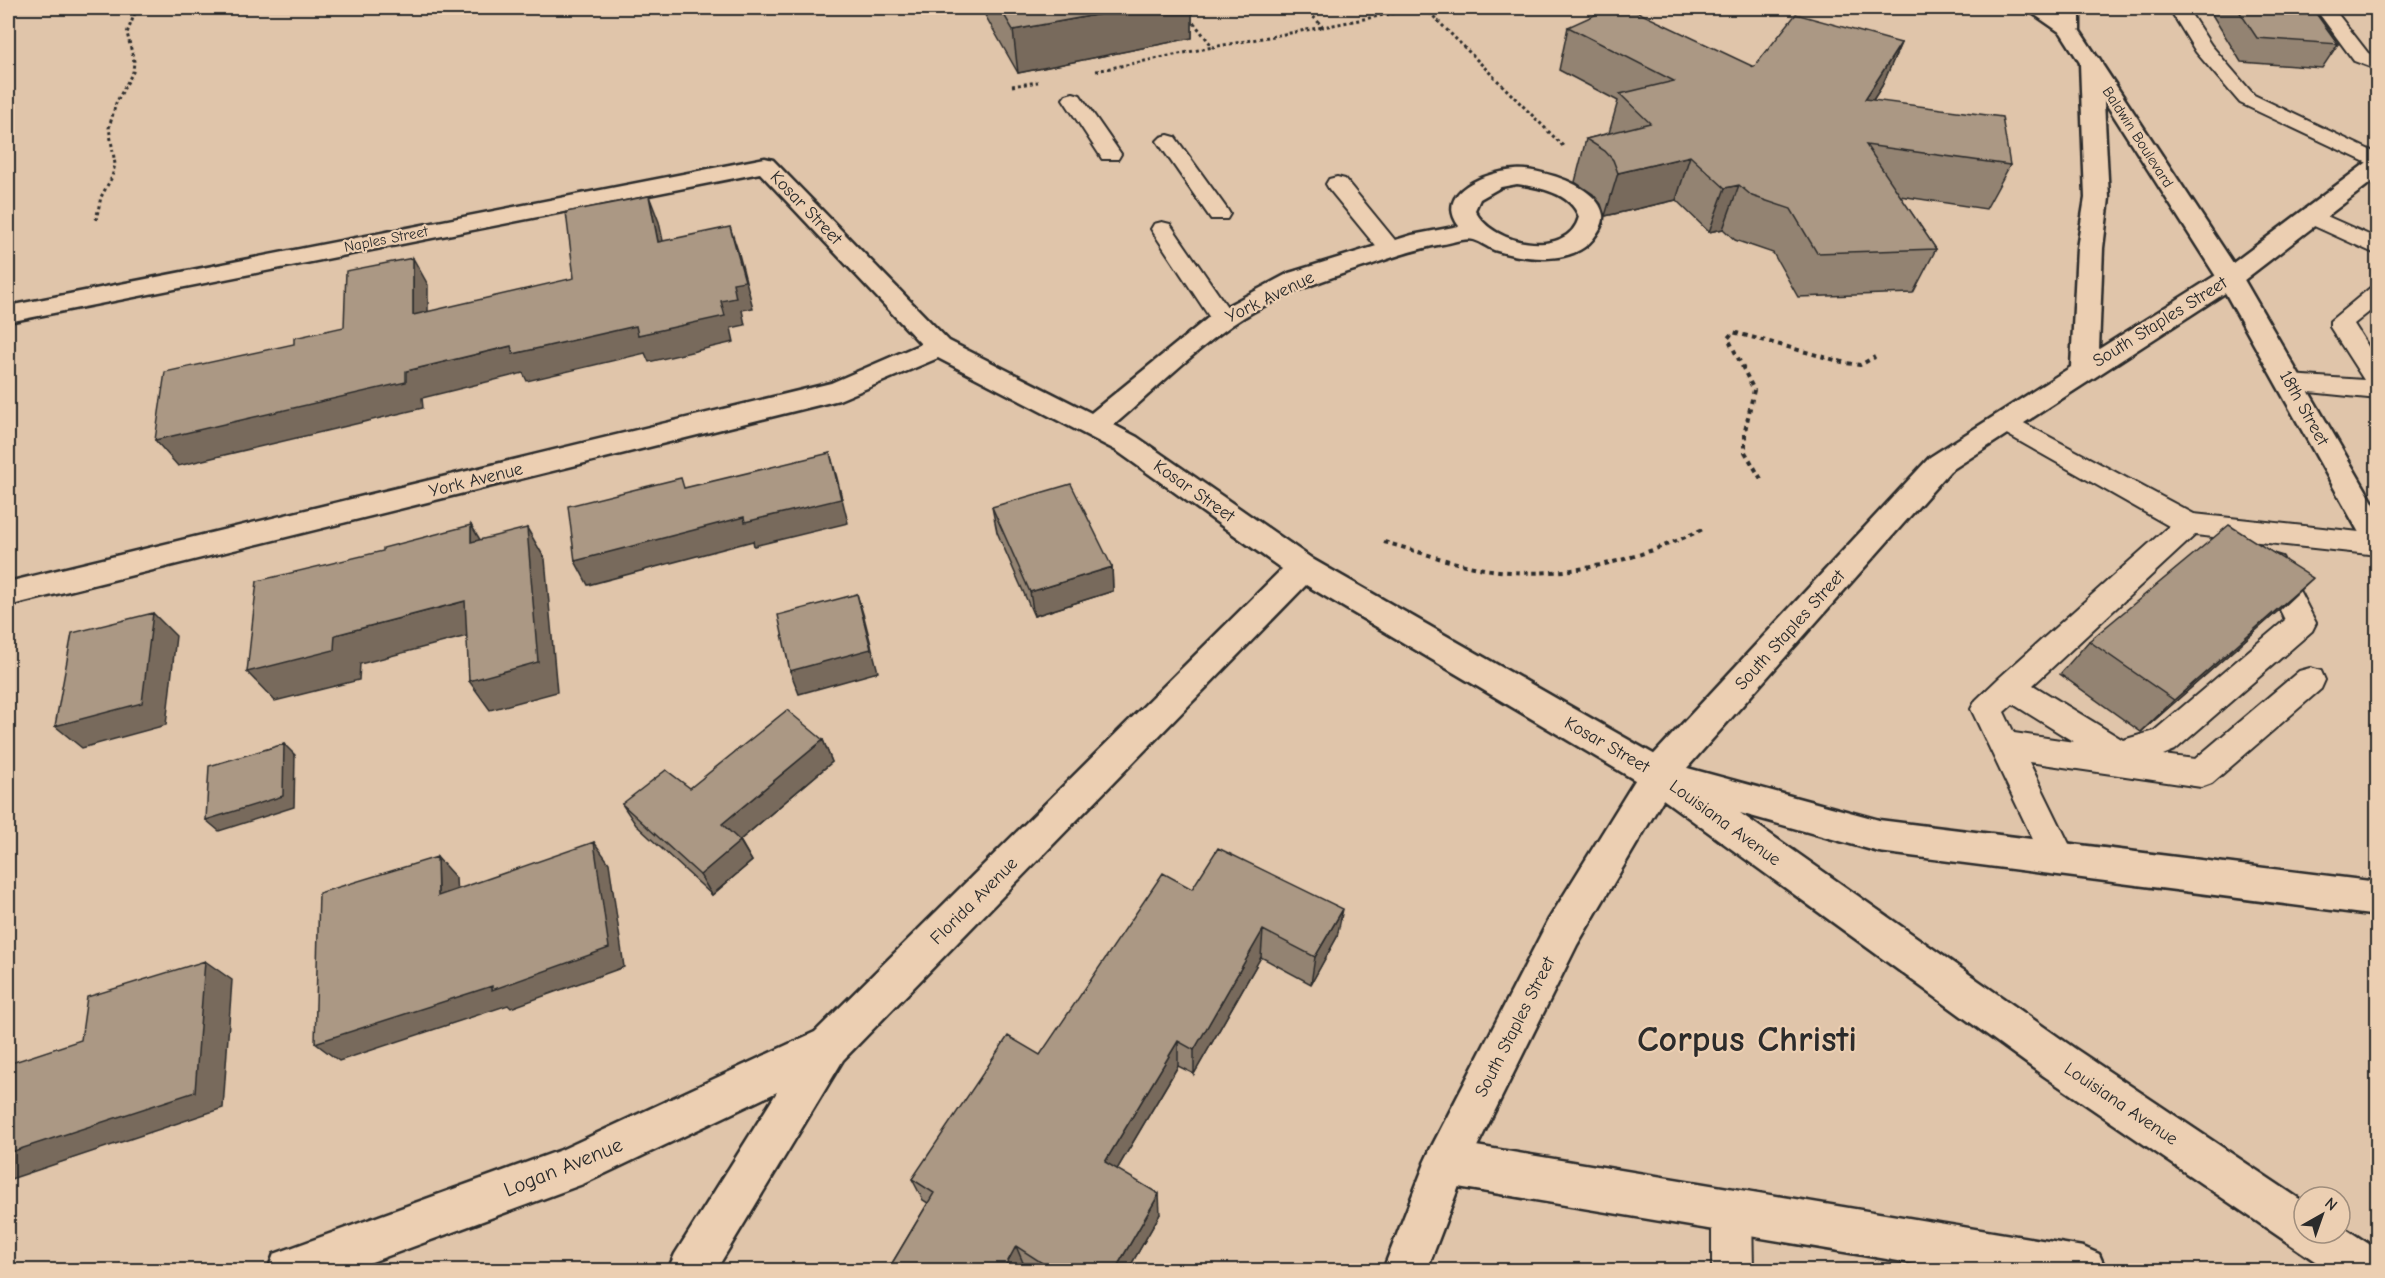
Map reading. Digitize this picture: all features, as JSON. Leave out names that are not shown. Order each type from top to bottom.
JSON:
[{"type":"street","name":"Baldwin Boulevard","points":[[2035,8],[2069,18],[2091,63],[2230,278]]},
{"type":"street","points":[[2085,369],[2090,248],[2097,198],[2091,63]]},
{"type":"street","name":"South Staples Street","points":[[1405,1270],[1446,1163],[1563,932],[1658,775],[1940,464],[2230,278],[2378,164]]},
{"type":"street","name":"Naples Street","points":[[8,314],[765,165]]},
{"type":"street","name":"Kosar Street","points":[[765,165],[939,347],[1127,444],[1303,568],[1658,775]]},
{"type":"street","points":[[1517,177],[1559,185],[1580,200],[1590,217],[1588,228],[1581,238],[1568,245],[1550,250],[1510,247],[1491,240],[1478,231],[1467,219],[1464,206],[1469,195],[1480,186],[1497,179],[1517,177]]},
{"type":"street","name":"York Avenue","points":[[1094,426],[1223,319],[1298,279],[1421,240],[1478,231]]},
{"type":"street","name":"18th Street","points":[[2230,278],[2378,539]]},
{"type":"street","name":"York Avenue","points":[[8,594],[839,391],[939,347]]},
{"type":"street","name":"Florida Avenue","points":[[691,1270],[829,1046],[1303,568]]},
{"type":"street","name":"Louisiana Avenue","points":[[1658,775],[1879,836],[2378,899]]},
{"type":"street","name":"Louisiana Avenue","points":[[1658,775],[2059,1062],[2292,1220]]},
{"type":"street","name":"Logan Avenue","points":[[290,1270],[568,1169],[829,1046]]},
{"type":"street","points":[[1446,1163],[1732,1212],[2001,1264],[2083,1270]]},
{"type":"street","points":[[2330,1245],[2367,1270]]},
{"type":"lane","points":[[2178,8],[2203,48],[2247,99],[2378,164]]},
{"type":"lane","points":[[2196,8],[2216,40],[2203,48]]},
{"type":"lane","points":[[2324,8],[2361,57],[2378,64]]},
{"type":"lane","points":[[1072,99],[1110,154]]},
{"type":"lane","points":[[1168,141],[1219,214]]},
{"type":"lane","points":[[1337,184],[1391,250]]},
{"type":"lane","points":[[2311,216],[2378,248]]},
{"type":"lane","points":[[1162,229],[1223,319]]},
{"type":"lane","points":[[2378,293],[2342,321],[2342,327],[2378,382]]},
{"type":"lane","points":[[2289,383],[2378,390]]},
{"type":"lane","points":[[2005,422],[2189,524],[2378,544]]},
{"type":"lane","points":[[2059,858],[1987,709],[2189,524]]},
{"type":"lane","points":[[2010,687],[2120,754],[2164,741],[2301,623],[2254,531]]},
{"type":"lane","points":[[2003,744],[2105,761],[2201,773],[2310,680]]},
{"type":"lane","points":[[1732,1212],[1733,1270]]},
{"type":"path","points":[[96,220],[101,197],[112,177],[115,164],[109,128],[116,103],[133,72],[134,61],[128,33],[137,8]]},
{"type":"path","points":[[1305,8],[1323,27]]},
{"type":"path","points":[[1092,72],[1420,8]]},
{"type":"path","points":[[1425,8],[1566,148]]},
{"type":"path","points":[[1188,15],[1213,47]]},
{"type":"path","points":[[1012,86],[1047,80]]},
{"type":"path","points":[[1761,479],[1745,452],[1745,431],[1754,390],[1728,338],[1733,332],[1846,363],[1860,364],[1875,357]]},
{"type":"path","points":[[1384,542],[1498,570],[1528,573],[1566,571],[1633,556],[1703,529]]},
{"type":"building","points":[[1000,8],[1134,8],[1013,30]]},
{"type":"building","points":[[1610,8],[1629,8],[1754,67],[1796,14],[1901,43],[1865,99],[2002,117],[2010,165],[1866,145],[1936,249],[1817,253],[1791,209],[1752,196],[1739,185],[1725,188],[1690,156],[1618,173],[1613,160],[1605,151],[1586,139],[1650,123],[1620,94],[1674,81],[1568,27]]},
{"type":"building","points":[[2237,8],[2312,8],[2338,44],[2257,38]]},
{"type":"building","points":[[649,196],[658,242],[730,227],[745,281],[733,283],[736,298],[721,301],[725,316],[638,335],[636,326],[513,354],[511,346],[406,371],[406,382],[155,440],[165,372],[294,344],[294,338],[344,327],[346,271],[413,258],[413,315],[574,278],[566,212]]},
{"type":"building","points":[[830,453],[841,499],[745,522],[744,517],[575,561],[568,506],[681,478],[684,488]]},
{"type":"building","points":[[1071,484],[1112,567],[1030,592],[992,507]]},
{"type":"building","points":[[471,525],[471,542],[527,528],[538,662],[469,681],[465,601],[335,635],[334,650],[247,672],[257,581],[383,551],[383,548]]},
{"type":"building","points":[[2229,525],[2313,578],[2174,700],[2089,641]]},
{"type":"building","points":[[857,594],[871,649],[790,671],[778,615]]},
{"type":"building","points":[[153,613],[142,703],[55,726],[72,633]]},
{"type":"building","points":[[787,710],[823,740],[722,824],[740,841],[700,875],[622,804],[666,770],[690,788]]},
{"type":"building","points":[[284,744],[283,796],[206,820],[209,766]]},
{"type":"building","points":[[594,842],[609,948],[492,990],[492,986],[315,1043],[319,893],[437,857],[438,896]]},
{"type":"building","points":[[1218,848],[1343,909],[1315,957],[1263,930],[1194,1050],[1178,1041],[1105,1162],[1159,1194],[1115,1270],[1053,1270],[1016,1246],[1003,1270],[888,1270],[934,1193],[912,1179],[1008,1036],[1040,1055],[1163,873],[1192,889]]},
{"type":"building","points":[[205,961],[195,1092],[8,1153],[8,1064],[81,1040],[87,997]]},
{"type":"district","name":"Corpus Christi","points":[[1747,1039]]}]
